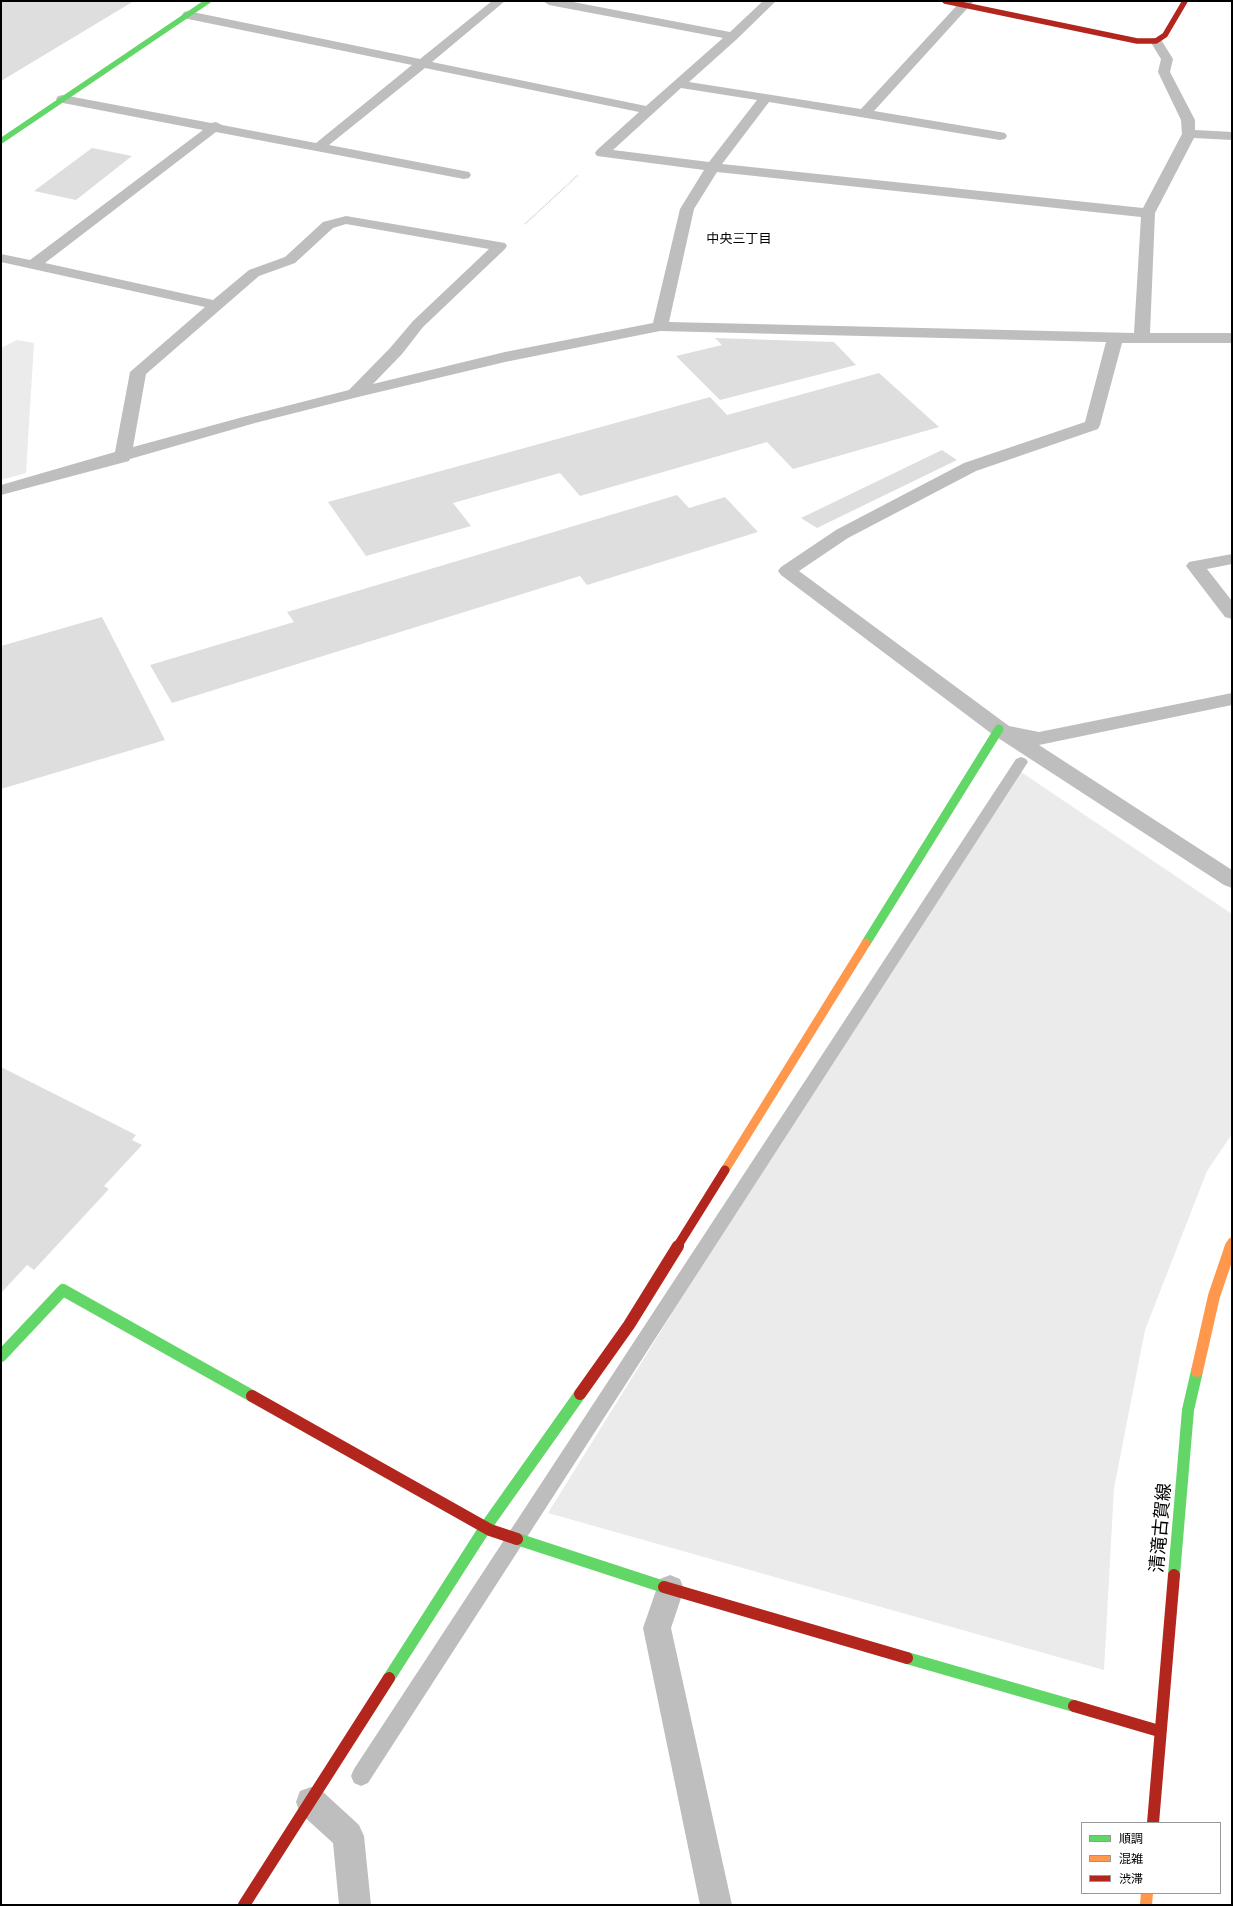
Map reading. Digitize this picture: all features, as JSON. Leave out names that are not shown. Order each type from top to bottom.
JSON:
[{"type":"street","points":[[1,141],[208,1]]},
{"type":"street","points":[[319,147],[499,1]]},
{"type":"street","points":[[549,1],[733,36]]},
{"type":"street","points":[[770,1],[602,153],[713,168],[1148,213]]},
{"type":"street","points":[[945,1],[966,3],[1110,37],[1137,41],[1156,41],[1165,35],[1185,1]]},
{"type":"street","points":[[864,113],[966,3]]},
{"type":"street","points":[[188,15],[648,110]]},
{"type":"street","points":[[1142,337],[1148,213],[1189,134],[1188,120],[1164,72],[1167,59],[1156,41]]},
{"type":"street","points":[[679,84],[1000,136]]},
{"type":"street","points":[[660,326],[687,209],[713,168],[766,97]]},
{"type":"street","points":[[63,99],[216,126],[464,175]]},
{"type":"street","points":[[33,265],[216,126]]},
{"type":"street","points":[[1189,134],[1232,136]]},
{"type":"street","points":[[123,457],[138,372],[254,273],[290,260],[328,225],[346,220],[500,246]]},
{"type":"street","points":[[355,393],[396,351],[418,324],[500,246]]},
{"type":"street","points":[[1,258],[215,305]]},
{"type":"street","points":[[1,490],[123,457],[249,420],[355,393],[505,357],[660,326],[1115,338],[1232,338]]},
{"type":"street","points":[[1115,338],[1092,426],[970,467],[842,534],[787,570],[999,729],[1232,880]]},
{"type":"street","points":[[1232,559],[1195,566],[1232,613]]},
{"type":"street","points":[[999,729],[1039,739],[1232,699]]},
{"type":"street","points":[[244,1905],[488,1529],[629,1325],[999,729]]},
{"type":"street","name":"清滝古賀線","points":[[1153,1822],[1188,1410],[1214,1296],[1232,1242]]},
{"type":"street","points":[[1,1356],[63,1290],[488,1529],[670,1589],[1160,1731]]},
{"type":"street","points":[[670,1589],[657,1628],[716,1905]]},
{"type":"street","points":[[311,1802],[348,1836],[355,1905]]},
{"type":"street","points":[[1146,1905],[1147,1894]]},
{"type":"path","points":[[500,246],[560,192]]},
{"type":"shaded area","points":[[17,340],[34,343],[26,473],[1,480],[1,348]]},
{"type":"shaded area","points":[[1012,766],[1232,914],[1232,1134],[1207,1171],[1145,1330],[1114,1488],[1104,1670],[548,1513]]},
{"type":"building","points":[[1,1],[134,1],[1,81]]},
{"type":"building","points":[[92,148],[132,156],[76,200],[34,191]]},
{"type":"building","points":[[715,338],[834,342],[856,365],[720,400],[676,356],[722,345]]},
{"type":"building","points":[[879,373],[939,427],[793,469],[767,442],[580,496],[560,473],[453,503],[471,526],[366,556],[328,502],[710,397],[727,415]]},
{"type":"building","points":[[942,450],[957,460],[817,528],[801,518]]},
{"type":"building","points":[[677,495],[689,508],[725,497],[758,532],[587,585],[580,576],[172,703],[150,665],[294,622],[287,612]]},
{"type":"building","points":[[102,617],[165,740],[1,789],[1,646]]},
{"type":"building","points":[[1,1067],[136,1135],[132,1140],[142,1145],[104,1186],[109,1189],[34,1270],[27,1265],[1,1293]]},
{"type":"waterway","points":[[361,1776],[1021,762]]},
{"type":"traffic: fast","points":[[1,141],[208,1]]},
{"type":"traffic: fast","points":[[866,943],[999,729]]},
{"type":"traffic: fast","points":[[1,1356],[63,1290],[252,1396]]},
{"type":"traffic: fast","points":[[1174,1575],[1188,1410],[1197,1371]]},
{"type":"traffic: fast","points":[[389,1678],[485,1528],[580,1394]]},
{"type":"traffic: fast","points":[[517,1539],[664,1587]]},
{"type":"traffic: fast","points":[[907,1658],[1074,1706]]},
{"type":"traffic: slow","points":[[725,1170],[866,943]]},
{"type":"traffic: slow","points":[[1197,1371],[1214,1296],[1232,1242]]},
{"type":"traffic: slow","points":[[1146,1905],[1147,1894]]},
{"type":"traffic: jam","points":[[945,1],[1137,41],[1156,41],[1165,35],[1185,1]]},
{"type":"traffic: jam","points":[[580,1394],[629,1325],[725,1170]]},
{"type":"traffic: jam","points":[[252,1396],[490,1530],[517,1539]]},
{"type":"traffic: jam","points":[[1153,1822],[1174,1575]]},
{"type":"traffic: jam","points":[[664,1587],[907,1658]]},
{"type":"traffic: jam","points":[[244,1905],[389,1678]]},
{"type":"traffic: jam","points":[[1074,1706],[1159,1731]]},
{"type":"district","name":"中央三丁目","points":[[739,240]]}]
